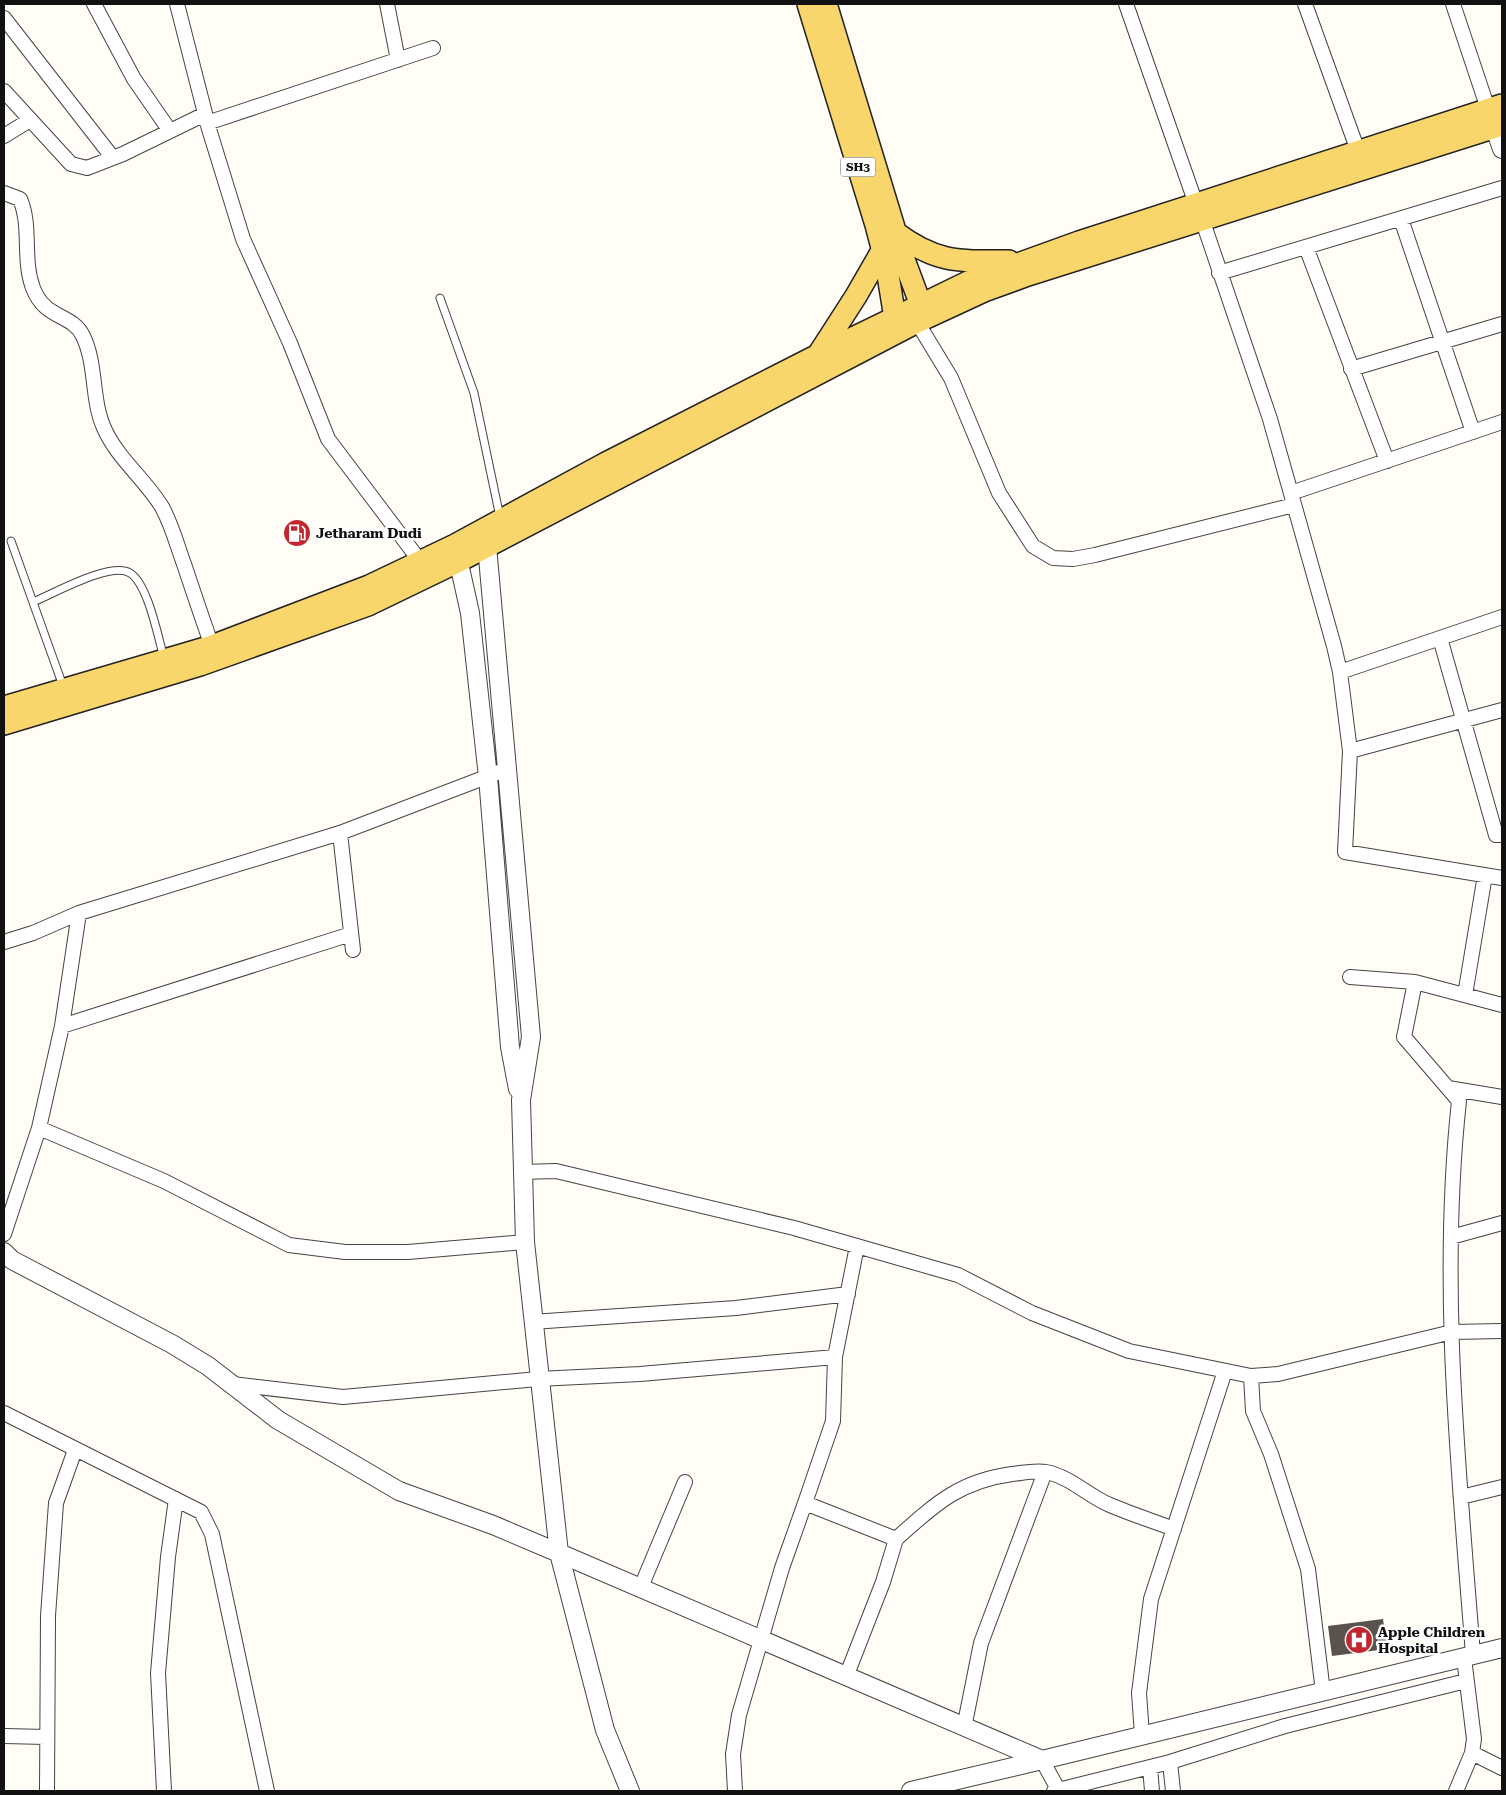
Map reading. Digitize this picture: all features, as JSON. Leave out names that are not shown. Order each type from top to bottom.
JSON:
[{"type":"main road","name":"SH3","points":[[808,4],[889,241],[921,315]]},
{"type":"main road","name":"SH3","points":[[826,4],[889,241],[896,325]]},
{"type":"main road","points":[[921,315],[968,282],[1025,261],[1199,212],[1497,117]]},
{"type":"main road","points":[[4,724],[200,665],[304,630],[368,605],[491,531],[818,355],[1358,151],[1497,117]]},
{"type":"main road","points":[[818,355],[889,241],[945,258],[1025,261]]},
{"type":"main road","points":[[491,531],[896,325]]},
{"type":"main road","points":[[4,707],[212,646],[368,586],[420,561],[457,553]]},
{"type":"street","points":[[94,4],[134,79],[170,131]]},
{"type":"street","points":[[177,4],[206,118],[244,238],[290,343],[328,439],[420,561]]},
{"type":"street","points":[[386,4],[398,60]]},
{"type":"street","points":[[1126,4],[1270,419],[1340,672],[1350,751],[1345,852],[1502,878]]},
{"type":"street","points":[[1305,4],[1358,151]]},
{"type":"street","points":[[1453,4],[1497,117],[1502,149]]},
{"type":"street","points":[[4,18],[113,158]]},
{"type":"street","points":[[4,91],[71,164],[86,168],[113,158],[170,131],[206,118],[433,48]]},
{"type":"street","points":[[4,136],[30,120]]},
{"type":"street","points":[[1219,273],[1502,188]]},
{"type":"street","points":[[4,192],[20,199],[25,210],[28,269],[33,289],[42,304],[52,314],[75,325],[83,334],[92,362],[98,409],[103,427],[112,443],[150,488],[170,525],[212,646]]},
{"type":"street","points":[[1401,219],[1473,432]]},
{"type":"street","points":[[1306,247],[1387,461]]},
{"type":"street","points":[[921,315],[951,378],[999,493],[1033,546],[1053,558],[1073,559],[1095,555],[1292,499],[1387,461],[1502,422]]},
{"type":"street","points":[[1351,369],[1502,324]]},
{"type":"street","points":[[491,531],[507,768],[531,1037],[520,1100]]},
{"type":"street","points":[[457,553],[470,613],[488,777],[510,1047],[520,1100],[521,1172],[532,1322],[549,1453],[559,1553],[604,1730],[630,1791]]},
{"type":"street","points":[[1340,672],[1502,617]]},
{"type":"street","points":[[1440,638],[1496,835],[1502,835]]},
{"type":"street","points":[[1350,751],[1502,710]]},
{"type":"street","points":[[4,942],[33,933],[79,913],[340,834],[507,768]]},
{"type":"street","points":[[340,834],[353,950]]},
{"type":"street","points":[[1465,995],[1484,875]]},
{"type":"street","points":[[4,1234],[39,1128],[62,1026],[79,913]]},
{"type":"street","points":[[62,1026],[351,934]]},
{"type":"street","points":[[1350,977],[1415,982],[1502,1005]]},
{"type":"street","points":[[1415,982],[1404,1037],[1459,1101],[1455,1135],[1451,1237],[1452,1367],[1469,1657],[1466,1681],[1474,1725],[1472,1753],[1456,1791]]},
{"type":"street","points":[[1448,1088],[1502,1097]]},
{"type":"street","points":[[39,1128],[164,1181],[289,1245],[345,1252],[408,1252],[525,1242]]},
{"type":"street","points":[[521,1172],[556,1171],[784,1226],[857,1246],[958,1275],[1032,1314],[1129,1351],[1225,1372],[1251,1376],[1278,1374],[1452,1332],[1502,1331]]},
{"type":"street","points":[[1451,1237],[1502,1223]]},
{"type":"street","points":[[735,1791],[733,1754],[739,1715],[762,1642],[770,1609],[833,1422],[835,1356],[857,1246]]},
{"type":"street","points":[[4,1252],[12,1260],[172,1344],[208,1366],[278,1420],[400,1491],[493,1525],[641,1587],[762,1642],[1042,1760],[1057,1791],[1170,1762],[1285,1726],[1466,1681]]},
{"type":"street","points":[[532,1322],[736,1308],[848,1294]]},
{"type":"street","points":[[232,1384],[343,1397],[538,1379],[640,1374],[835,1356]]},
{"type":"street","points":[[1142,1735],[1139,1693],[1151,1599],[1225,1372]]},
{"type":"street","points":[[1251,1376],[1253,1411],[1271,1454],[1308,1569],[1323,1692]]},
{"type":"street","points":[[4,1413],[201,1512],[212,1534],[267,1791]]},
{"type":"street","points":[[46,1791],[48,1616],[56,1503],[75,1450]]},
{"type":"street","points":[[846,1677],[883,1582],[896,1539],[932,1507],[960,1488],[994,1476],[1045,1472],[1070,1481],[1108,1505],[1174,1529]]},
{"type":"street","points":[[964,1728],[981,1643],[1045,1472]]},
{"type":"street","points":[[641,1587],[686,1482]]},
{"type":"street","points":[[1461,1497],[1502,1487]]},
{"type":"street","points":[[164,1791],[158,1673],[168,1557],[176,1499]]},
{"type":"street","points":[[805,1502],[896,1539]]},
{"type":"street","points":[[911,1791],[1502,1648]]},
{"type":"street","points":[[4,1736],[46,1737]]},
{"type":"street","points":[[1472,1753],[1502,1768]]},
{"type":"street","points":[[1170,1762],[1173,1791]]},
{"type":"street","points":[[1150,1767],[1152,1791]]},
{"type":"lane","points":[[440,298],[474,392],[491,531]]},
{"type":"lane","points":[[11,541],[64,689]]},
{"type":"lane","points":[[33,602],[110,570],[130,572],[139,581],[146,598],[165,660]]},
{"type":"building","points":[[1383,1619],[1387,1649],[1332,1656],[1328,1626]]},
{"type":"place","name":"Jetharam Dudi","points":[[297,533]]},
{"type":"place","name":"Apple Children Hospital","points":[[1359,1640]]}]
